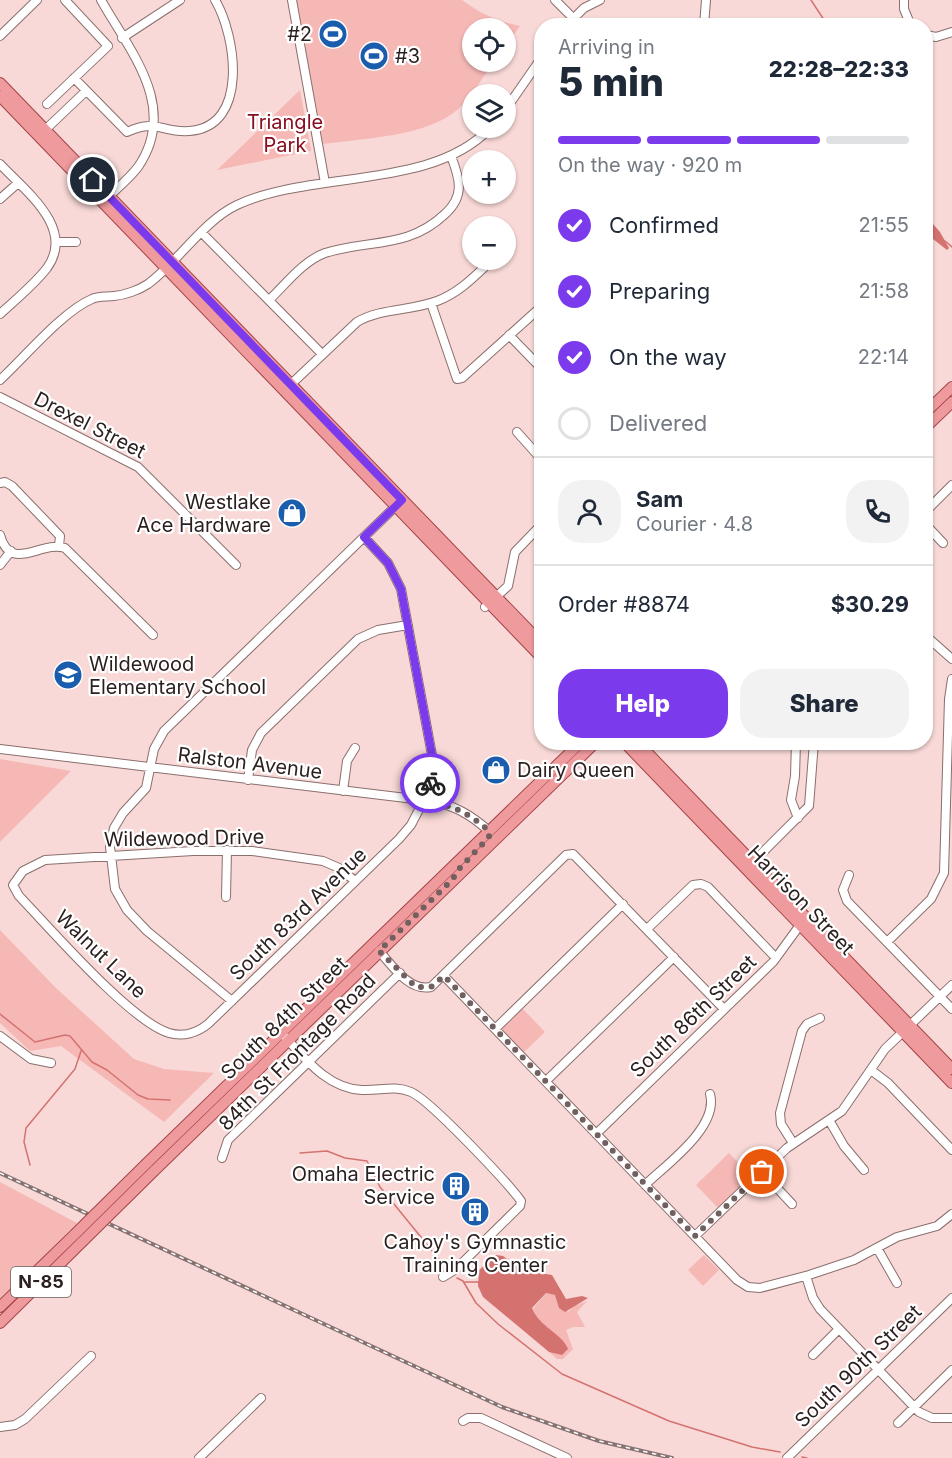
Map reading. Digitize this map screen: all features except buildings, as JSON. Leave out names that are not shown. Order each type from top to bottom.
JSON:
[{"type":"main road","points":[[0,83],[45,130],[105,200]]},
{"type":"main road","points":[[0,96],[105,200],[399,504],[534,649]]},
{"type":"main road","points":[[933,405],[952,387]]},
{"type":"main road","points":[[933,420],[952,402]]},
{"type":"main road","points":[[490,602],[534,638]]},
{"type":"main road","name":"South 84th Street","points":[[0,1323],[79,1238],[572,750]]},
{"type":"main road","name":"South 84th Street","points":[[284,1036],[379,951],[588,750]]},
{"type":"main road","name":"Harrison Street","points":[[632,750],[746,863],[906,1029],[952,1083]]},
{"type":"main road","name":"Harrison Street","points":[[644,750],[746,863]]},
{"type":"main road","points":[[452,880],[459,869],[487,840],[489,831]]},
{"type":"main road","name":"Harrison Street","points":[[906,1029],[952,1070]]},
{"type":"main road","name":"South 84th Street","points":[[0,1307],[79,1238]]},
{"type":"street","points":[[0,36],[37,0]]},
{"type":"street","points":[[47,104],[108,46],[65,0]]},
{"type":"street","points":[[101,0],[149,87],[156,125],[150,145],[137,168],[105,200]]},
{"type":"street","points":[[122,38],[180,0]]},
{"type":"street","points":[[74,78],[127,132],[146,124],[189,131],[214,122],[225,110],[232,92],[234,72],[224,19],[215,0]]},
{"type":"street","points":[[292,0],[325,183]]},
{"type":"street","points":[[555,0],[573,17],[600,0]]},
{"type":"street","points":[[705,18],[706,0]]},
{"type":"street","points":[[904,0],[904,9],[908,18]]},
{"type":"street","points":[[933,36],[952,32]]},
{"type":"street","points":[[516,95],[534,69]]},
{"type":"street","points":[[45,130],[87,91]]},
{"type":"street","points":[[0,380],[74,309],[93,298],[116,296],[140,289],[228,210],[255,198],[429,164],[451,156],[470,146],[479,138]]},
{"type":"street","points":[[269,300],[312,260],[326,253],[408,238],[435,224],[458,198],[461,186],[451,156]]},
{"type":"street","points":[[0,164],[50,218],[56,242],[54,254],[45,270],[0,314]]},
{"type":"street","points":[[0,200],[18,183]]},
{"type":"street","points":[[202,233],[322,354]]},
{"type":"street","points":[[56,242],[76,242]]},
{"type":"street","points":[[287,388],[357,322],[368,315],[427,304],[464,286],[481,270]]},
{"type":"street","points":[[427,304],[457,379],[462,378],[534,313]]},
{"type":"street","points":[[509,335],[534,361]]},
{"type":"street","name":"Drexel Street","points":[[0,397],[138,467],[236,565]]},
{"type":"street","points":[[517,432],[534,451]]},
{"type":"street","points":[[0,483],[5,482],[12,486],[53,527],[60,536],[59,546]]},
{"type":"street","points":[[933,504],[952,485]]},
{"type":"street","points":[[232,1001],[168,949],[132,916],[115,889],[111,855],[115,824],[142,795],[148,783],[154,749],[164,731],[399,504]]},
{"type":"street","points":[[490,602],[510,581],[515,552],[534,532]]},
{"type":"street","points":[[933,532],[943,543]]},
{"type":"street","points":[[0,535],[11,551],[23,556],[49,546],[59,546],[74,554],[153,635]]},
{"type":"street","name":"South 83rd Avenue","points":[[180,1035],[203,1028],[232,1001],[405,833],[424,801],[430,784],[432,755],[398,579],[388,563],[364,537]]},
{"type":"street","points":[[0,565],[11,551]]},
{"type":"street","points":[[248,780],[252,750],[261,733],[351,644],[378,630],[408,625]]},
{"type":"street","points":[[933,642],[952,659]]},
{"type":"street","points":[[887,942],[932,899],[943,877],[947,836],[949,699],[952,679]]},
{"type":"street","points":[[343,791],[347,761],[355,748]]},
{"type":"street","name":"Ralston Avenue","points":[[0,749],[424,801],[452,806],[472,817],[489,831]]},
{"type":"street","points":[[796,750],[791,800],[798,818]]},
{"type":"street","points":[[746,863],[798,818],[811,801],[814,750]]},
{"type":"street","points":[[226,897],[227,850]]},
{"type":"street","name":"Wildewood Drive","points":[[14,882],[23,871],[45,860],[227,850],[323,861],[339,868],[356,881]]},
{"type":"street","points":[[379,951],[412,985],[421,988],[434,985],[570,854],[576,856],[724,1010]]},
{"type":"street","points":[[849,875],[843,890],[845,898],[952,1010]]},
{"type":"street","name":"Walnut Lane","points":[[14,882],[14,889],[19,896],[112,991],[158,1028],[180,1035]]},
{"type":"street","points":[[647,929],[698,884],[708,888],[776,958]]},
{"type":"street","points":[[495,1029],[623,904]]},
{"type":"street","name":"South 86th Street","points":[[596,1134],[776,958],[805,924]]},
{"type":"street","points":[[546,1081],[674,957]]},
{"type":"street","name":"84th St Frontage Road","points":[[222,1158],[228,1140],[400,973]]},
{"type":"street","points":[[444,976],[645,1185],[738,1280],[748,1287],[760,1288],[845,1263],[897,1237],[941,1224],[952,1214]]},
{"type":"street","points":[[695,1236],[793,1143],[845,1108],[883,1052],[952,985]]},
{"type":"street","points":[[793,1143],[781,1124],[780,1113],[802,1030],[807,1024],[819,1018]]},
{"type":"street","points":[[0,1036],[31,1059],[51,1063]]},
{"type":"street","points":[[284,1036],[328,1079],[343,1087],[362,1090],[397,1088],[421,1098],[522,1203],[459,1267],[443,1277]]},
{"type":"street","points":[[871,1070],[888,1083],[952,1150]]},
{"type":"street","points":[[645,1185],[702,1129],[712,1110],[710,1094]]},
{"type":"street","points":[[829,1120],[844,1146],[864,1170]]},
{"type":"street","points":[[762,1172],[792,1204]]},
{"type":"street","points":[[876,1248],[897,1283]]},
{"type":"street","points":[[806,1276],[818,1306],[914,1406],[932,1418],[952,1418]]},
{"type":"street","name":"South 90th Street","points":[[787,1458],[952,1298]]},
{"type":"street","points":[[813,1355],[839,1329]]},
{"type":"street","points":[[0,1426],[15,1425],[25,1419],[91,1356]]},
{"type":"street","points":[[898,1423],[952,1370]]},
{"type":"street","points":[[199,1458],[261,1398]]},
{"type":"street","points":[[463,1421],[468,1418],[481,1418],[567,1458]]},
{"type":"green space","points":[[296,0],[462,0],[495,18],[462,18],[462,72],[487,72],[478,84],[462,84],[462,105],[451,114],[436,123],[398,134],[323,144]]},
{"type":"green space","name":"Triangle Park","points":[[300,90],[311,151],[217,170]]},
{"type":"green space","points":[[0,759],[71,771],[0,842]]},
{"type":"green space","points":[[0,930],[56,988],[134,1059],[164,1069],[214,1073],[164,1122],[61,1046],[30,1051],[0,1023]]},
{"type":"green space","points":[[522,1008],[545,1032],[523,1053],[500,1028]]},
{"type":"green space","points":[[729,1153],[750,1175],[718,1208],[696,1185]]},
{"type":"green space","points":[[0,1182],[77,1223],[0,1300]]},
{"type":"green space","points":[[704,1255],[719,1270],[703,1286],[688,1270]]},
{"type":"green space","points":[[546,1293],[555,1295],[568,1312],[574,1306],[587,1301],[577,1312],[585,1327],[573,1327],[566,1330],[573,1349],[563,1359],[557,1359],[549,1352],[566,1352],[567,1346],[541,1324],[532,1310]]},
{"type":"shaded area","points":[[933,224],[949,248],[947,250],[933,239]]},
{"type":"shaded area","points":[[496,1255],[503,1256],[522,1270],[552,1275],[566,1299],[582,1296],[588,1298],[565,1312],[559,1308],[555,1295],[546,1293],[532,1308],[535,1315],[565,1344],[568,1349],[562,1355],[549,1352],[483,1297],[478,1286],[479,1270]]},
{"type":"waterway","points":[[811,0],[823,18]]},
{"type":"waterway","points":[[945,241],[952,247]]},
{"type":"waterway","points":[[0,1014],[35,1042],[65,1035],[70,1036],[92,1062],[107,1070],[138,1095],[148,1099],[170,1100]]},
{"type":"waterway","points":[[30,1165],[24,1142],[26,1128],[75,1069],[81,1051]]},
{"type":"waterway","points":[[300,1153],[327,1151],[345,1158],[367,1161],[380,1187],[443,1264]]},
{"type":"waterway","points":[[457,1278],[463,1281],[476,1303],[498,1324],[562,1374],[669,1421],[752,1447],[780,1452]]},
{"type":"waterway","points":[[465,1282],[479,1282]]},
{"type":"waterway","points":[[802,1457],[807,1458]]},
{"type":"railway","points":[[0,1173],[502,1407],[599,1441],[672,1458]]},
{"type":"way so far","points":[[430,783],[424,801],[452,806],[472,817],[489,831],[489,837],[459,869],[452,880],[379,951],[416,987],[431,987],[444,976],[695,1236],[762,1172]]},
{"type":"place","name":"#2","points":[[333,34]]},
{"type":"place","name":"#3","points":[[374,56]]},
{"type":"place","name":"Westlake Ace Hardware","points":[[292,513]]},
{"type":"place","name":"Wildewood Elementary School","points":[[68,675]]},
{"type":"place","name":"Dairy Queen","points":[[496,770]]},
{"type":"place","name":"Omaha Electric Service","points":[[456,1186]]},
{"type":"place","name":"Cahoy's Gymnastic Training Center","points":[[475,1212]]},
{"type":"route","points":[[93,180],[402,500],[364,537],[393,570],[403,593],[432,755],[430,783]]}]
